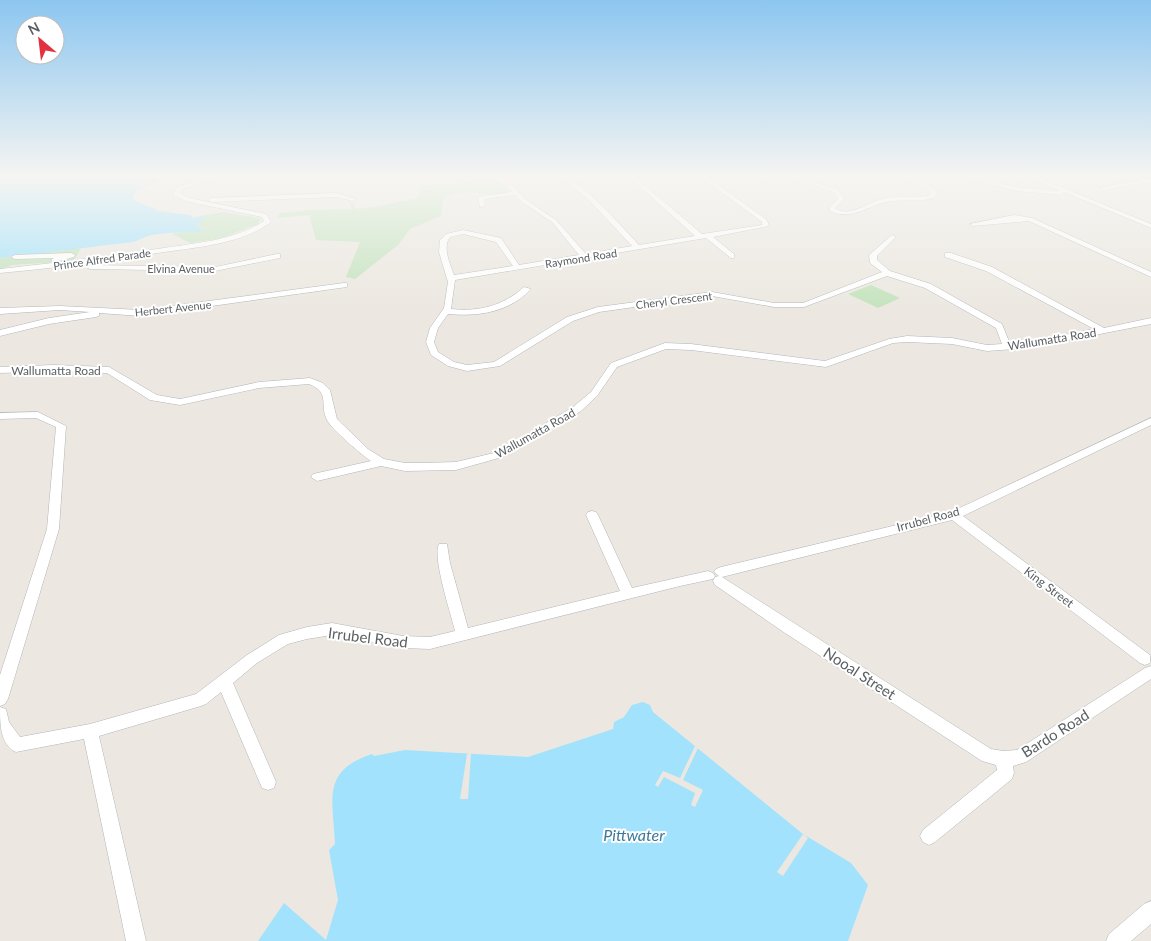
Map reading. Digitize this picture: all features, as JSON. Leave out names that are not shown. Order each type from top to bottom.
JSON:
[{"type":"street","name":"Prince Alfred Parade","points":[[0,272],[221,241],[259,228],[268,222]]},
{"type":"street","points":[[556,222],[585,257]]},
{"type":"street","points":[[613,222],[638,248]]},
{"type":"street","points":[[687,222],[731,256]]},
{"type":"street","name":"Raymond Road","points":[[452,278],[755,229],[767,224],[764,222]]},
{"type":"street","points":[[985,222],[972,224],[979,225],[997,222]]},
{"type":"street","points":[[1036,222],[1151,276]]},
{"type":"street","points":[[452,278],[443,252],[444,240],[448,235],[455,233],[469,232],[498,240],[518,268]]},
{"type":"street","points":[[892,237],[873,255],[873,261],[887,273],[928,286],[999,326],[1002,330],[1003,341],[1008,347]]},
{"type":"street","points":[[15,257],[71,255],[22,268]]},
{"type":"street","points":[[948,255],[989,269],[1102,330]]},
{"type":"street","name":"Elvina Avenue","points":[[53,266],[196,270],[216,269],[277,256]]},
{"type":"street","points":[[1136,268],[1151,266]]},
{"type":"street","name":"Cheryl Crescent","points":[[452,278],[446,311],[434,328],[430,342],[434,353],[451,364],[467,368],[485,367],[511,358],[582,314],[712,294],[774,305],[804,305],[887,273]]},
{"type":"street","name":"Herbert Avenue","points":[[0,311],[60,308],[141,313],[344,284]]},
{"type":"street","points":[[446,311],[466,313],[496,309],[510,303],[527,289]]},
{"type":"street","points":[[0,333],[49,322],[110,312]]},
{"type":"street","name":"Wallumatta Road","points":[[0,370],[53,368],[109,370],[154,398],[180,402],[259,385],[310,381],[320,385],[327,392],[332,420],[364,451],[381,462],[405,467],[456,466],[502,454],[577,410],[594,394],[614,365],[665,346],[691,347],[826,364],[892,341],[906,339],[952,342],[987,348],[1008,347],[1151,321]]},
{"type":"street","points":[[0,416],[38,415],[62,426],[53,529],[0,699]]},
{"type":"street","name":"Irrubel Road","points":[[0,714],[2,724],[16,745],[90,731],[201,699],[252,659],[284,639],[306,632],[332,629],[403,642],[430,643],[628,594],[716,576],[954,515],[1151,421]]},
{"type":"street","points":[[317,477],[381,462]]},
{"type":"street","points":[[592,515],[628,594]]},
{"type":"street","name":"King Street","points":[[954,515],[1149,665]]},
{"type":"street","points":[[443,547],[444,563],[463,634]]},
{"type":"street","name":"Nooal Street","points":[[716,576],[790,628],[988,756],[1003,759]]},
{"type":"street","name":"Bardo Road","points":[[1003,759],[1020,757],[1149,665]]},
{"type":"street","points":[[224,680],[268,782]]},
{"type":"street","points":[[90,731],[136,941]]},
{"type":"street","points":[[929,836],[1006,773],[1003,759]]},
{"type":"street","points":[[1116,941],[1151,911]]},
{"type":"green space","points":[[201,222],[259,222],[222,238],[190,243],[172,234],[202,229],[196,224]]},
{"type":"green space","points":[[311,222],[427,222],[410,229],[398,245],[355,279],[346,277],[360,242],[316,240]]},
{"type":"green space","points":[[81,248],[74,261],[12,265],[0,270],[0,258]]},
{"type":"green space","points":[[871,285],[900,298],[878,308],[848,294]]},
{"type":"water","points":[[0,222],[201,222],[196,224],[203,231],[151,235],[133,242],[0,258]]},
{"type":"water","name":"Pittwater","points":[[643,702],[650,705],[653,712],[803,834],[851,863],[868,885],[848,941],[258,941],[284,903],[326,940],[338,900],[329,850],[335,844],[332,800],[334,788],[337,778],[344,769],[356,761],[372,754],[374,756],[405,750],[528,757],[613,729],[614,722],[624,717],[632,705]]},
{"type":"pier","points":[[695,746],[698,748],[683,780],[703,790],[695,807],[691,805],[695,793],[664,777],[658,787],[655,785],[663,771],[680,778]]},
{"type":"pier","points":[[471,753],[468,799],[460,799],[467,754]]},
{"type":"pier","points":[[803,834],[808,838],[783,876],[777,872]]}]
